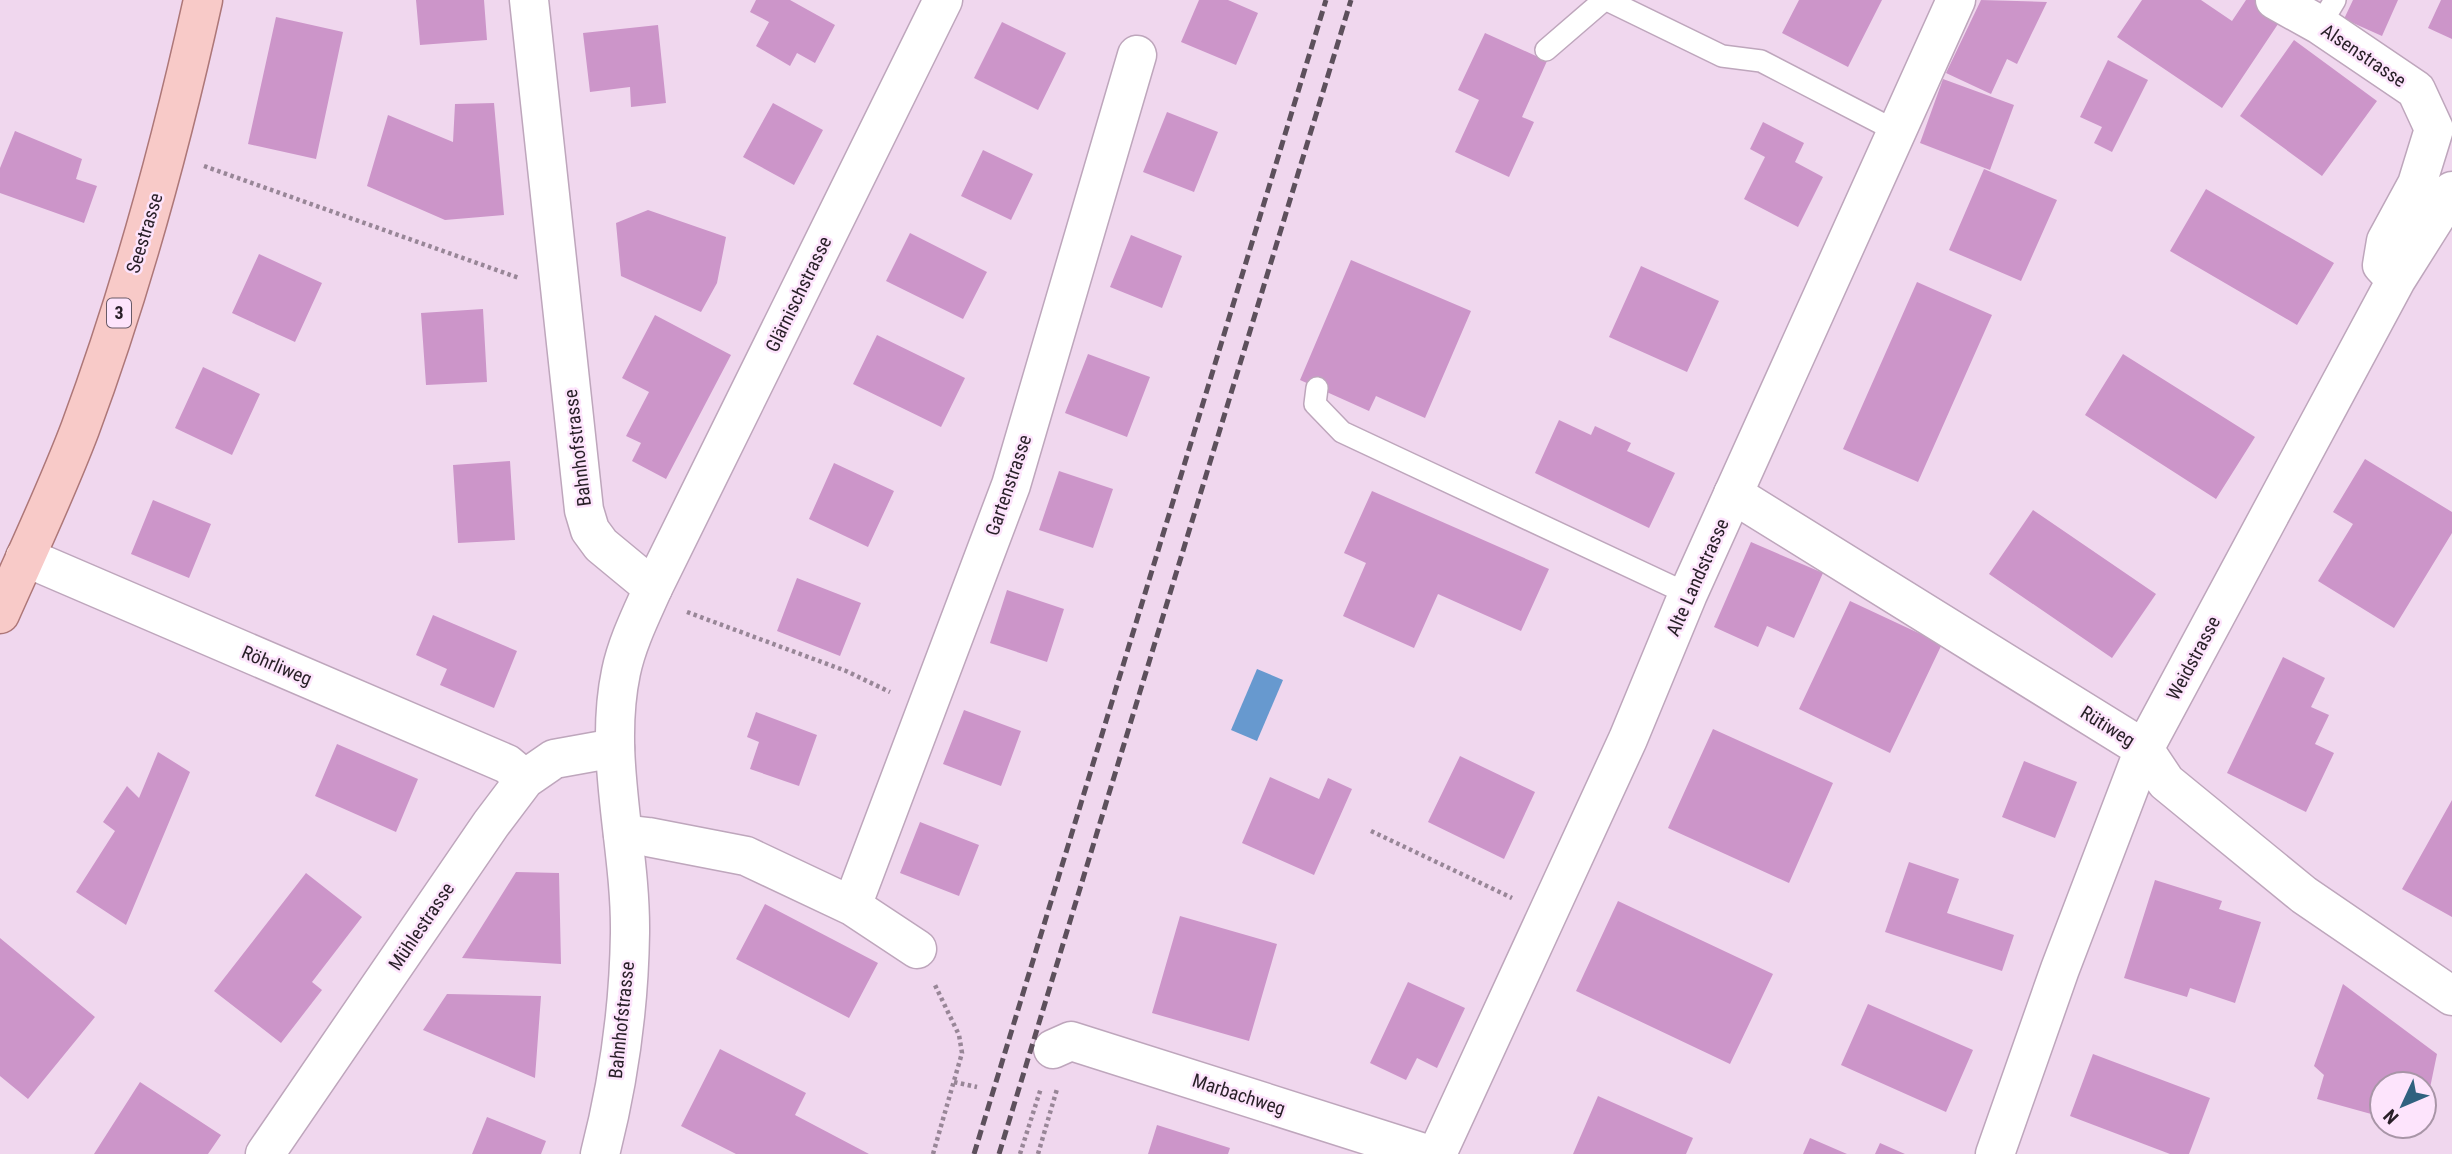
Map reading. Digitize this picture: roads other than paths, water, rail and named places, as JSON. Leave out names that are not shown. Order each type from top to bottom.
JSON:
[{"type":"main road","name":"Seestrasse","points":[[0,614],[80,429],[145,237],[182,97],[203,0]]},
{"type":"street","name":"Bahnhofstrasse","points":[[529,0],[583,510],[590,530],[601,545],[653,588],[636,625],[620,674],[615,748],[629,944],[622,1032],[609,1119],[600,1154]]},
{"type":"street","name":"Glärnischstrasse","points":[[653,588],[943,0]]},
{"type":"street","name":"Alte Landstrasse","points":[[1437,1154],[1628,739],[1688,594],[1956,0]]},
{"type":"street","name":"Alsenstrasse","points":[[2275,0],[2327,13],[2416,90],[2434,130],[2417,184],[2386,241],[2382,265],[2396,280]]},
{"type":"street","name":"Gartenstrasse","points":[[852,906],[1011,485],[1137,55]]},
{"type":"street","name":"Weidstrasse","points":[[1995,1154],[2060,969],[2144,749],[2396,280],[2452,191]]},
{"type":"street","name":"Rütiweg","points":[[1733,494],[2144,749],[2166,782],[2304,895],[2452,996]]},
{"type":"street","name":"Röhrliweg","points":[[25,557],[507,764],[525,779]]},
{"type":"street","name":"Mühlestrasse","points":[[265,1154],[491,824],[525,779],[554,759],[615,748]]},
{"type":"street","points":[[623,835],[648,837],[746,856],[852,906],[917,949]]},
{"type":"street","name":"Marbachweg","points":[[1062,1045],[1427,1154]]},
{"type":"lane","points":[[1546,50],[1605,0],[1722,56],[1761,61],[1896,131]]},
{"type":"lane","points":[[1317,388],[1315,404],[1342,432],[1688,594]]},
{"type":"water","points":[[1257,669],[1283,680],[1257,741],[1231,730]]},
{"type":"railway","points":[[974,1154],[1326,0]]},
{"type":"railway","points":[[999,1154],[1351,0]]}]
